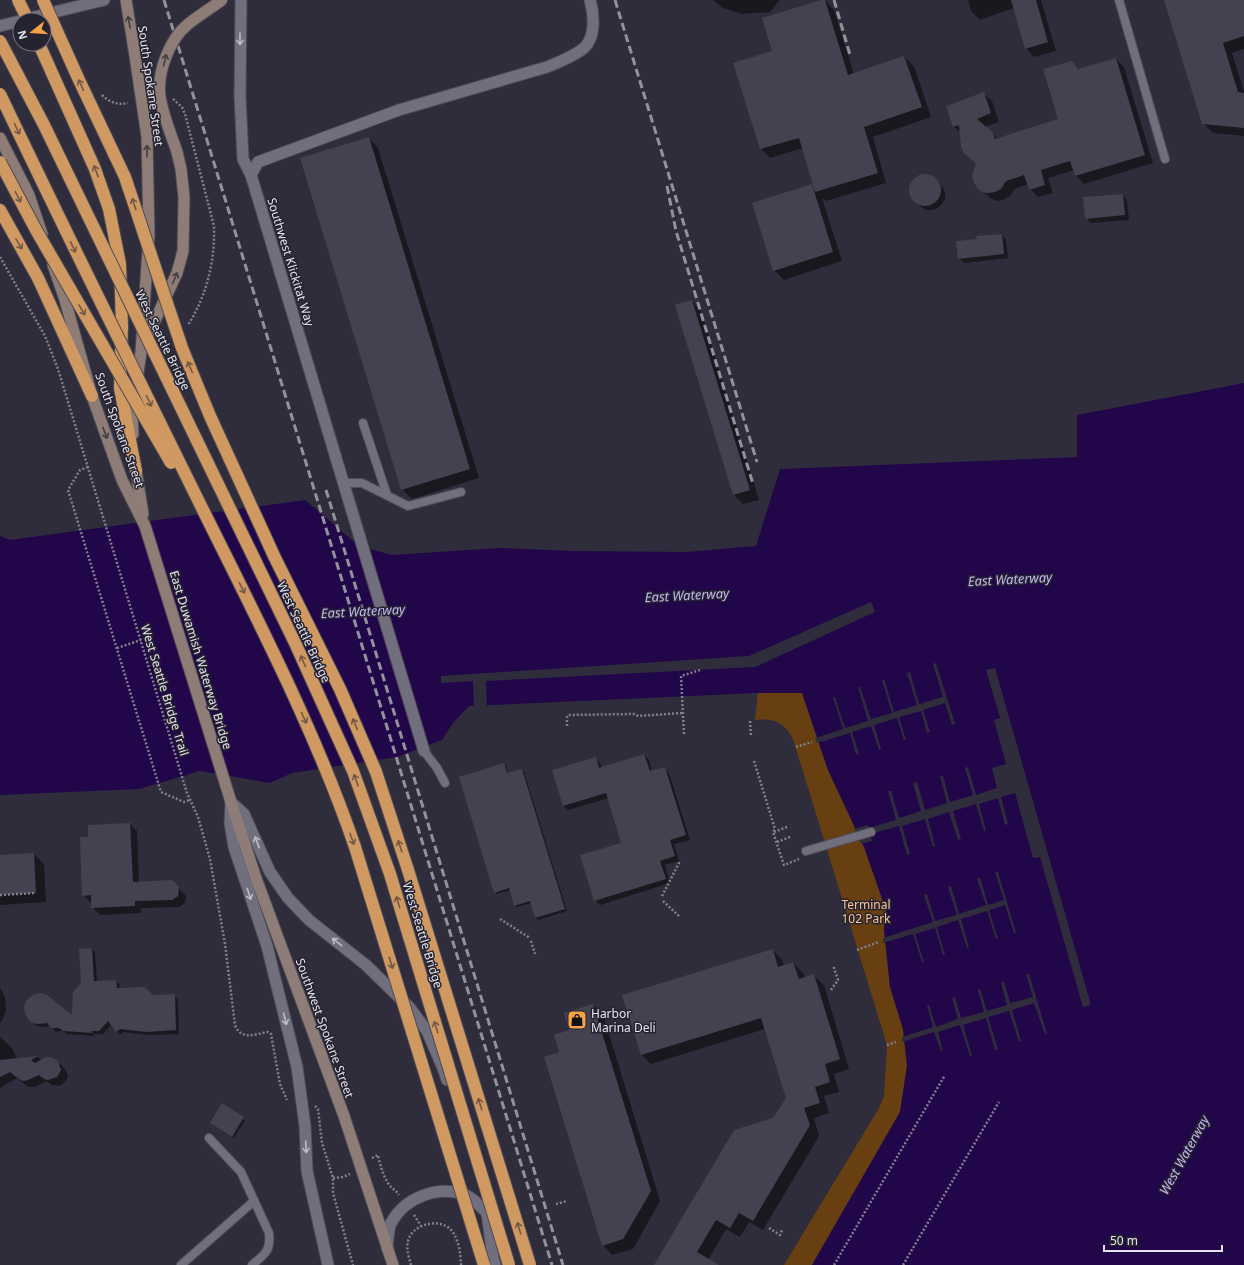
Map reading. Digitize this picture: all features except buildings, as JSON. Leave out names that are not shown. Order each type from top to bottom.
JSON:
[{"type":"highway","points":[[18,0],[24,12]]},
{"type":"highway","points":[[43,0],[125,177],[182,348],[210,416],[272,551],[340,689],[376,772],[408,870],[530,1265]]},
{"type":"highway","name":"West Seattle Bridge","points":[[0,41],[47,132],[296,645],[353,771],[390,874],[509,1265]]},
{"type":"highway","points":[[43,52],[95,168],[109,209],[120,264],[122,326],[120,388],[136,471]]},
{"type":"highway","points":[[0,94],[76,255],[268,639],[306,722],[340,802],[484,1265]]},
{"type":"highway","points":[[0,162],[36,230],[85,316],[225,553]]},
{"type":"highway","points":[[0,210],[38,278],[92,396]]},
{"type":"main road","name":"South Spokane Street","points":[[126,0],[147,137],[149,235],[141,352],[132,414],[136,471],[145,526]]},
{"type":"main road","points":[[141,352],[177,273],[183,251],[184,197],[182,169],[165,117],[160,95],[160,79],[166,54],[175,37],[187,25],[222,0]]},
{"type":"main road","name":"South Spokane Street","points":[[0,138],[29,196],[65,300],[92,396],[122,480],[145,526]]},
{"type":"main road","name":"East Duwamish Waterway Bridge","points":[[145,526],[230,802]]},
{"type":"main road","name":"Southwest Spokane Street","points":[[230,802],[257,881],[344,1116],[393,1265]]},
{"type":"street","points":[[52,13],[104,0]]},
{"type":"street","name":"Southwest Klickitat Way","points":[[241,0],[240,96],[243,159],[251,176],[424,751]]},
{"type":"street","points":[[251,176],[258,162],[266,159],[400,110],[547,67],[567,59],[585,47],[592,34],[593,11],[590,0]]},
{"type":"street","points":[[2,25],[12,22]]},
{"type":"street","points":[[230,802],[244,814],[270,872],[288,898],[309,920],[366,965],[410,1008],[427,1031],[443,1068],[487,1213],[505,1265]]},
{"type":"street","points":[[230,802],[230,823],[234,847],[267,946],[297,1067],[305,1126],[307,1171],[328,1265]]},
{"type":"street","points":[[387,1248],[391,1225],[400,1210],[421,1196],[445,1191],[467,1196],[487,1213],[495,1265]]},
{"type":"lane","points":[[1119,0],[1165,159]]},
{"type":"lane","points":[[363,423],[387,496]]},
{"type":"lane","points":[[344,483],[362,483],[408,506],[461,492]]},
{"type":"lane","points":[[424,751],[438,768],[445,783]]},
{"type":"lane","points":[[804,854],[871,832]]},
{"type":"lane","points":[[209,1138],[241,1172],[268,1233],[270,1243],[266,1253],[252,1265]]},
{"type":"lane","points":[[181,1265],[254,1201]]},
{"type":"path","points":[[101,93],[112,102],[126,104]]},
{"type":"path","name":"West Seattle Bridge Trail","points":[[0,257],[36,320],[52,353],[190,800],[198,817],[210,859],[223,932],[235,1025],[237,1030],[247,1036],[268,1032],[271,1034],[280,1084],[288,1105]]},
{"type":"path","points":[[88,467],[80,470],[68,490],[116,648],[161,792],[184,802],[190,800]]},
{"type":"path","points":[[116,648],[141,640]]},
{"type":"path","points":[[684,734],[681,676],[700,670]]},
{"type":"path","points":[[567,726],[568,715],[635,714],[638,716],[683,713]]},
{"type":"path","points":[[750,721],[751,736]]},
{"type":"path","points":[[796,747],[812,742]]},
{"type":"path","points":[[754,761],[775,829],[774,832],[776,842],[784,864],[799,860],[804,854]]},
{"type":"path","points":[[774,832],[787,827]]},
{"type":"path","points":[[776,842],[790,837]]},
{"type":"path","points":[[662,896],[680,861]]},
{"type":"path","points":[[0,895],[36,893]]},
{"type":"path","points":[[663,901],[679,916]]},
{"type":"path","points":[[500,919],[531,939],[535,954]]},
{"type":"path","points":[[858,950],[880,942]]},
{"type":"path","points":[[831,990],[838,980],[833,965]]},
{"type":"path","points":[[887,1045],[896,1042]]},
{"type":"path","points":[[834,1265],[945,1075]]},
{"type":"path","points":[[903,1265],[999,1102]]},
{"type":"path","points":[[314,1106],[318,1109],[322,1143],[333,1178],[333,1193],[353,1265]]},
{"type":"path","points":[[375,1156],[378,1155],[382,1170],[389,1185],[396,1191]]},
{"type":"path","points":[[333,1178],[348,1175]]},
{"type":"path","points":[[556,1204],[567,1201]]},
{"type":"path","points":[[417,1220],[421,1226]]},
{"type":"path","points":[[412,1265],[407,1246],[411,1234],[421,1226],[436,1223],[449,1228],[456,1239],[460,1253],[461,1265]]},
{"type":"path","points":[[769,1228],[780,1235],[782,1230]]},
{"type":"path","points":[[404,1258],[409,1257]]},
{"type":"green space","name":"Terminal 102 Park","points":[[758,693],[802,693],[828,770],[864,847],[886,910],[884,929],[890,987],[903,1029],[907,1066],[900,1112],[812,1265],[784,1265],[879,1108],[884,1096],[887,1045],[793,739],[790,733],[778,722],[755,720]]},
{"type":"water","points":[[1244,383],[1244,1265],[812,1265],[900,1112],[907,1066],[903,1029],[890,987],[884,929],[886,910],[864,847],[828,770],[802,693],[758,693],[469,706],[453,723],[442,740],[397,757],[292,773],[270,783],[200,771],[139,789],[0,795],[0,536],[10,540],[305,500],[359,546],[392,555],[499,548],[573,551],[686,552],[756,546],[780,469],[1077,457],[1077,415]]},
{"type":"pier","points":[[871,602],[875,612],[755,667],[486,681],[487,707],[474,708],[473,681],[441,683],[441,676],[749,656]]},
{"type":"pier","points":[[936,663],[955,724],[952,725],[945,703],[923,710],[930,732],[927,733],[921,711],[899,717],[906,740],[904,740],[897,718],[874,725],[881,749],[879,750],[871,726],[852,732],[859,754],[856,754],[850,733],[817,743],[815,738],[843,729],[833,697],[835,697],[845,728],[868,721],[858,687],[860,687],[871,719],[892,713],[882,680],[884,679],[894,712],[917,705],[907,673],[910,672],[919,704],[943,697],[933,664]]},
{"type":"pier","points":[[995,668],[1091,1005],[1083,1007],[1040,857],[1033,858],[1015,793],[1001,797],[1008,824],[1005,825],[998,798],[979,804],[986,831],[984,831],[976,804],[953,811],[961,839],[958,840],[949,812],[928,819],[935,846],[933,847],[925,819],[902,826],[910,854],[907,855],[899,826],[870,834],[872,841],[861,844],[854,829],[868,825],[869,828],[896,820],[888,791],[891,791],[899,818],[921,811],[913,783],[917,782],[925,810],[947,803],[940,776],[943,776],[950,802],[973,795],[965,768],[968,767],[976,795],[997,788],[992,768],[1006,764],[994,720],[1000,718],[986,670]]},
{"type":"pier","points":[[995,872],[998,872],[1016,933],[1014,933],[1005,905],[989,910],[998,939],[996,939],[987,911],[961,919],[969,948],[967,948],[958,920],[937,927],[945,955],[943,955],[935,928],[915,934],[924,962],[922,962],[913,934],[883,943],[883,938],[933,922],[924,895],[927,894],[935,921],[957,915],[948,887],[951,886],[959,914],[986,905],[977,879],[980,878],[988,905],[1004,900]]},
{"type":"pier","points":[[1026,974],[1029,974],[1047,1034],[1045,1034],[1034,1003],[1012,1010],[1021,1041],[1019,1042],[1009,1011],[988,1017],[998,1049],[995,1050],[986,1018],[963,1025],[972,1056],[970,1057],[960,1025],[938,1032],[943,1051],[941,1051],[934,1032],[902,1042],[902,1037],[933,1027],[927,1005],[929,1005],[936,1027],[958,1019],[952,998],[955,997],[961,1018],[984,1012],[978,990],[980,989],[987,1011],[1007,1005],[1001,983],[1004,981],[1010,1003],[1033,997]]},
{"type":"railway","points":[[164,0],[552,1265]]},
{"type":"railway","points":[[615,0],[757,462]]},
{"type":"railway","points":[[834,0],[850,55]]},
{"type":"railway","points":[[667,186],[676,231],[753,484]]},
{"type":"railway","points":[[326,490],[563,1265]]},
{"type":"place","name":"Harbor Marina Deli","points":[[577,1020]]},
{"type":"water label","name":"East Waterway","points":[[1010,579]]},
{"type":"water label","name":"East Waterway","points":[[687,595]]},
{"type":"water label","name":"East Waterway","points":[[363,611]]},
{"type":"water label","name":"West Waterway","points":[[1184,1155]]}]
